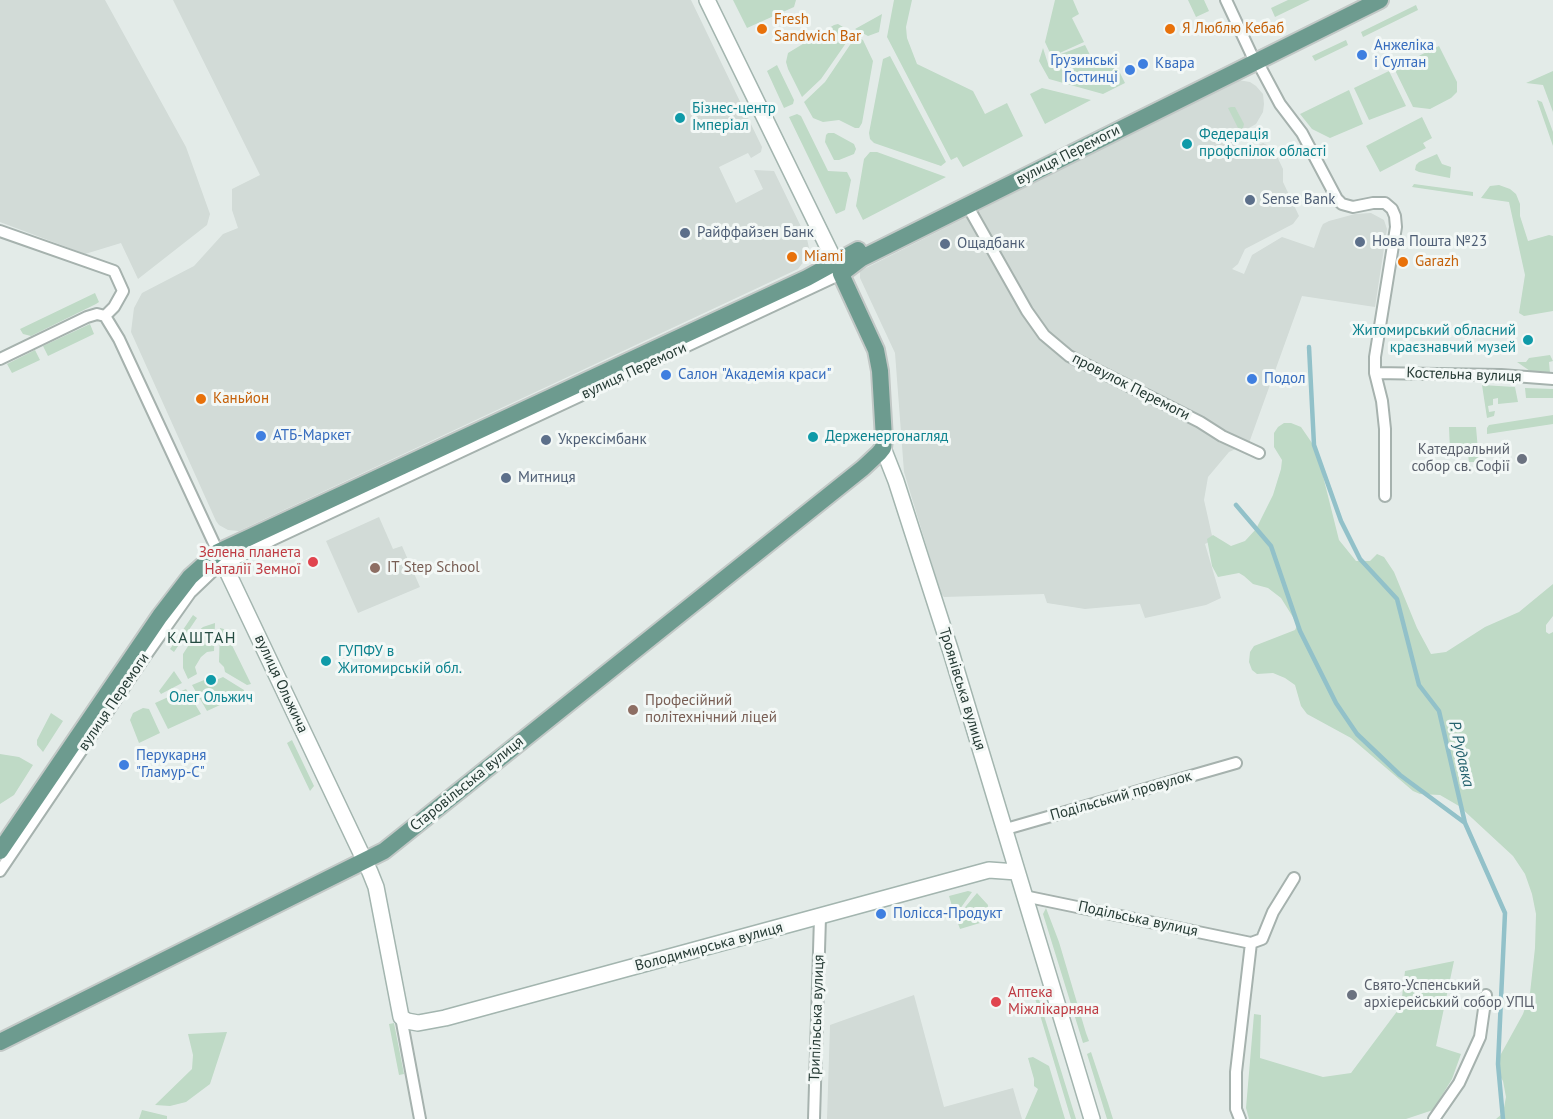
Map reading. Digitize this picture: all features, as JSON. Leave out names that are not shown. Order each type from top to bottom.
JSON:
[{"type":"main road","name":"вулиця Перемоги","points":[[0,851],[160,616],[190,577],[221,558],[862,258],[1256,57],[1358,0]]},
{"type":"main road","name":"вулиця Перемоги","points":[[838,268],[948,204],[1380,0]]},
{"type":"main road","name":"Троянівська вулиця","points":[[838,268],[876,350],[880,371],[883,448]]},
{"type":"main road","name":"Старовільська вулиця","points":[[0,1042],[384,850],[863,468],[883,448]]},
{"type":"street","points":[[707,0],[838,268]]},
{"type":"street","points":[[1226,0],[1280,104],[1302,133],[1337,199],[1347,207],[1384,203],[1392,209],[1395,216],[1396,227],[1380,321],[1375,373],[1384,420],[1385,496]]},
{"type":"street","points":[[1233,0],[1256,57]]},
{"type":"street","name":"провулок Перемоги","points":[[967,205],[1027,311],[1044,335],[1069,356],[1259,453]]},
{"type":"street","points":[[0,231],[114,271],[123,291],[114,307],[105,316],[97,314],[87,317],[0,359]]},
{"type":"street","name":"вулиця Ольжича","points":[[105,316],[119,339],[376,887],[420,1119]]},
{"type":"street","name":"Костельна вулиця","points":[[1375,373],[1502,375],[1553,379]]},
{"type":"street","name":"Троянівська вулиця","points":[[883,448],[896,481],[1005,829],[1092,1119]]},
{"type":"street","name":"вулиця Перемоги","points":[[0,871],[137,667],[190,593],[213,571],[221,558]]},
{"type":"street","name":"Подільський провулок","points":[[1005,829],[1236,763]]},
{"type":"street","name":"Володимирська вулиця","points":[[401,1017],[406,1021],[418,1023],[445,1018],[989,870],[1017,872]]},
{"type":"street","points":[[1240,1119],[1236,1109],[1236,1072],[1251,943],[1262,939],[1273,912],[1294,878]]},
{"type":"street","name":"Подільська вулиця","points":[[1024,896],[1251,943]]},
{"type":"street","name":"Трипільська вулиця","points":[[814,1119],[820,917]]},
{"type":"street","points":[[1434,1119],[1459,1083],[1480,1037],[1486,995]]},
{"type":"shaded area","points":[[0,0],[105,0],[186,147],[210,214],[207,225],[138,279],[121,243],[85,254],[0,222]]},
{"type":"shaded area","points":[[173,0],[691,0],[762,147],[761,152],[751,158],[748,153],[719,167],[736,203],[763,189],[754,170],[774,171],[807,239],[809,248],[807,257],[798,269],[239,531],[228,530],[216,521],[131,332],[134,308],[142,293],[194,266],[223,234],[238,228],[232,210],[232,189],[260,175]]},
{"type":"shaded area","points":[[1238,80],[1250,82],[1256,86],[1263,94],[1264,104],[1263,112],[1256,124],[1233,137],[1237,146],[1241,153],[1263,143],[1273,148],[1283,169],[1283,182],[1299,216],[1293,224],[1245,249],[1238,264],[1232,269],[1244,274],[1252,255],[1282,237],[1314,248],[1323,224],[1355,214],[1371,213],[1384,220],[1387,229],[1375,307],[1302,296],[1249,443],[1229,452],[1208,477],[1204,500],[1213,540],[1205,544],[1221,598],[1206,605],[1145,618],[1140,604],[1085,609],[1047,603],[1044,594],[944,597],[941,594],[904,472],[895,353],[860,278],[860,271]]},
{"type":"shaded area","name":"IT Step School","points":[[379,517],[393,549],[402,546],[420,587],[358,613],[326,541]]},
{"type":"shaded area","points":[[914,995],[944,1107],[1013,1088],[1022,1119],[827,1119],[830,1025]]},
{"type":"green space","points":[[733,0],[796,0],[794,7],[747,28]]},
{"type":"green space","points":[[894,0],[912,0],[906,27],[907,38],[917,64],[973,91],[985,114],[1007,103],[1023,136],[963,167],[957,157],[951,160],[887,37]]},
{"type":"green space","points":[[1055,0],[1073,0],[1079,14],[1072,18],[1084,42],[1053,56],[1045,42]]},
{"type":"green space","points":[[1188,0],[1204,0],[1209,11],[1196,17]]},
{"type":"green space","points":[[1288,0],[1310,0],[1275,17],[1271,8]]},
{"type":"green space","points":[[1416,5],[1418,10],[1363,37],[1361,32]]},
{"type":"green space","points":[[882,14],[879,32],[868,36],[855,29]]},
{"type":"green space","points":[[838,24],[853,33],[821,79],[802,97],[788,69],[786,62],[788,53]]},
{"type":"green space","points":[[856,36],[863,40],[873,61],[862,123],[859,128],[855,128],[839,120],[823,122],[813,118],[804,102],[825,82]]},
{"type":"green space","points":[[1346,40],[1348,45],[1315,61],[1312,56]]},
{"type":"green space","points":[[1085,45],[1095,65],[1112,57],[1125,83],[1103,94],[1049,79],[1039,61],[1043,48],[1049,67],[1056,64],[1053,57]]},
{"type":"green space","points":[[1439,46],[1457,82],[1457,92],[1451,98],[1430,109],[1413,107],[1394,68]]},
{"type":"green space","points":[[890,56],[946,162],[941,166],[874,143],[870,139],[869,133],[883,59]]},
{"type":"green space","points":[[777,65],[794,100],[793,104],[784,108],[767,71]]},
{"type":"green space","points":[[1389,71],[1406,106],[1369,120],[1354,88]]},
{"type":"green space","points":[[1553,71],[1553,112],[1543,85],[1526,83]]},
{"type":"green space","points":[[1042,88],[1091,100],[1045,124],[1030,94]]},
{"type":"green space","points":[[1349,90],[1363,124],[1330,138],[1312,129],[1300,114]]},
{"type":"green space","points":[[1537,100],[1542,102],[1553,132],[1553,146]]},
{"type":"green space","points":[[1235,107],[1244,124],[1239,130],[1228,108]]},
{"type":"green space","points":[[797,114],[801,116],[828,171],[847,172],[851,180],[845,210],[836,214],[789,117]]},
{"type":"green space","points":[[1422,117],[1432,138],[1423,143],[1426,148],[1380,172],[1366,146]]},
{"type":"green space","points":[[828,133],[834,133],[854,144],[856,149],[854,154],[834,160],[825,142]]},
{"type":"green space","points":[[870,152],[877,152],[946,177],[863,220],[856,206],[864,159]]},
{"type":"green space","points":[[1437,154],[1442,164],[1451,167],[1450,178],[1415,170],[1419,162]]},
{"type":"green space","points":[[1414,184],[1473,192],[1473,196],[1412,187]]},
{"type":"green space","points":[[1499,185],[1516,194],[1528,241],[1553,236],[1553,311],[1524,316],[1519,313],[1525,275],[1509,202],[1481,198],[1490,186]]},
{"type":"green space","points":[[95,293],[99,302],[31,336],[23,334],[20,329]]},
{"type":"green space","points":[[90,324],[94,334],[48,356],[43,346]]},
{"type":"green space","points":[[35,350],[40,360],[12,373],[7,364]]},
{"type":"green space","points":[[1550,355],[1553,361],[1549,362],[1550,373],[1530,371],[1517,362],[1526,362],[1529,358]]},
{"type":"green space","points":[[1482,385],[1515,387],[1518,402],[1498,404],[1498,398],[1493,399],[1493,405],[1488,406],[1489,412],[1495,411],[1494,416],[1487,418]]},
{"type":"green space","points":[[1525,388],[1553,389],[1553,398],[1526,398]]},
{"type":"green space","points":[[1553,415],[1553,424],[1487,434],[1489,425]]},
{"type":"green space","points":[[1284,423],[1301,427],[1312,443],[1318,456],[1339,540],[1356,561],[1370,561],[1377,554],[1384,557],[1394,572],[1417,628],[1431,654],[1446,652],[1485,627],[1519,612],[1553,584],[1553,616],[1546,625],[1546,632],[1549,634],[1553,632],[1553,1119],[1496,1119],[1503,1113],[1506,1097],[1496,1063],[1523,1014],[1530,993],[1535,948],[1536,914],[1532,894],[1525,874],[1513,856],[1459,806],[1440,795],[1420,794],[1413,791],[1351,738],[1307,714],[1301,706],[1295,685],[1273,673],[1257,674],[1252,670],[1249,662],[1250,652],[1254,646],[1295,630],[1296,622],[1281,598],[1268,588],[1253,584],[1239,573],[1218,577],[1212,566],[1207,539],[1213,535],[1231,546],[1245,541],[1256,529],[1273,495],[1281,469],[1282,460],[1274,447],[1274,433]]},
{"type":"green space","points":[[1449,427],[1476,427],[1479,462],[1469,462],[1468,454],[1451,454]]},
{"type":"green space","points":[[193,615],[197,618],[174,652],[170,649]]},
{"type":"green space","points":[[215,623],[214,651],[207,652],[201,657],[195,667],[197,674],[188,679],[183,668],[183,654],[197,632]]},
{"type":"green space","points":[[220,628],[224,629],[251,684],[247,685],[225,672],[219,662]]},
{"type":"green space","points":[[174,671],[182,683],[161,694],[159,691]]},
{"type":"green space","points":[[223,677],[244,690],[244,694],[207,711],[192,685],[209,678],[216,680]]},
{"type":"green space","points":[[186,689],[201,714],[168,729],[155,703]]},
{"type":"green space","points":[[143,708],[149,709],[160,733],[139,743],[130,720],[133,713]]},
{"type":"green space","points":[[51,713],[63,721],[43,752],[37,745],[37,740]]},
{"type":"green space","points":[[292,740],[314,786],[310,791],[287,743]]},
{"type":"green space","points":[[0,754],[19,757],[33,765],[14,795],[0,804]]},
{"type":"green space","points":[[972,892],[955,916],[949,896]]},
{"type":"green space","points":[[977,893],[988,905],[987,918],[980,923],[960,929],[956,918]]},
{"type":"green space","points":[[1046,908],[1059,942],[1089,1041],[1083,1043],[1043,914]]},
{"type":"green space","points":[[1454,961],[1436,1046],[1461,1054],[1452,1079],[1433,1110],[1406,1119],[1249,1119],[1246,1108],[1254,1014],[1261,1015],[1260,1058],[1323,1077],[1351,1073],[1401,1006],[1405,971]]},
{"type":"green space","points":[[1032,988],[1037,993],[1076,1119],[1071,1119]]},
{"type":"green space","points":[[394,1023],[404,1074],[399,1075],[389,1024]]},
{"type":"green space","points":[[227,1032],[210,1084],[186,1102],[170,1106],[155,1105],[192,1069],[193,1055],[188,1034]]},
{"type":"green space","points":[[1091,1052],[1113,1119],[1107,1119],[1087,1054]]},
{"type":"green space","points":[[1033,1057],[1049,1066],[1065,1119],[1025,1119],[1038,1089],[1034,1086],[1028,1058]]},
{"type":"green space","points":[[142,1110],[167,1116],[167,1119],[139,1119]]},
{"type":"waterway","name":"Р. Рудавка","points":[[1309,347],[1314,445],[1341,521],[1360,559],[1397,599],[1419,685],[1439,711],[1465,823],[1505,913],[1498,1064],[1503,1119]]},
{"type":"waterway","points":[[1236,505],[1271,546],[1300,631],[1336,703],[1357,734],[1400,775],[1465,823]]},
{"type":"place","name":"Fresh Sandwich Bar","points":[[762,29]]},
{"type":"place","name":"Я Люблю Кебаб","points":[[1170,29]]},
{"type":"place","name":"Анжеліка і Султан","points":[[1362,55]]},
{"type":"place","name":"Квара","points":[[1143,64]]},
{"type":"place","name":"Грузинські Гостинці","points":[[1130,70]]},
{"type":"place","name":"Бізнес-центр Імперіал","points":[[680,118]]},
{"type":"place","name":"Федерація профспілок області","points":[[1187,144]]},
{"type":"place","name":"Sense Bank","points":[[1250,200]]},
{"type":"place","name":"Райффайзен Банк","points":[[685,233]]},
{"type":"place","name":"Нова Пошта №23","points":[[1360,242]]},
{"type":"place","name":"Ощадбанк","points":[[945,244]]},
{"type":"place","name":"Miami","points":[[792,257]]},
{"type":"place","name":"Garazh","points":[[1403,262]]},
{"type":"place","name":"Житомирський обласний краєзнавчий музей","points":[[1528,340]]},
{"type":"place","name":"Салон \"Академія краси\"","points":[[666,375]]},
{"type":"place","name":"Подол","points":[[1252,379]]},
{"type":"place","name":"Каньйон","points":[[201,399]]},
{"type":"place","name":"АТБ-Маркет","points":[[261,436]]},
{"type":"place","name":"Держенергонагляд","points":[[813,437]]},
{"type":"place","name":"Укрексімбанк","points":[[546,440]]},
{"type":"place","name":"Катедральний собор св. Софії","points":[[1522,459]]},
{"type":"place","name":"Митниця","points":[[506,478]]},
{"type":"place","name":"Зелена планета Наталії Земної","points":[[313,562]]},
{"type":"place","name":"IT Step School","points":[[375,568]]},
{"type":"place","name":"ГУПФУ в Житомирській обл.","points":[[326,661]]},
{"type":"place","name":"Олег Ольжич","points":[[211,680]]},
{"type":"place","name":"Професійний політехнічний ліцей","points":[[633,710]]},
{"type":"place","name":"Перукарня \"Гламур-С\"","points":[[124,765]]},
{"type":"place","name":"Полісся-Продукт","points":[[881,914]]},
{"type":"place","name":"Свято-Успенський архієрейський собор УПЦ","points":[[1352,995]]},
{"type":"place","name":"Аптека Міжлікарняна","points":[[996,1002]]},
{"type":"district","name":"КАШТАН","points":[[202,638]]}]
